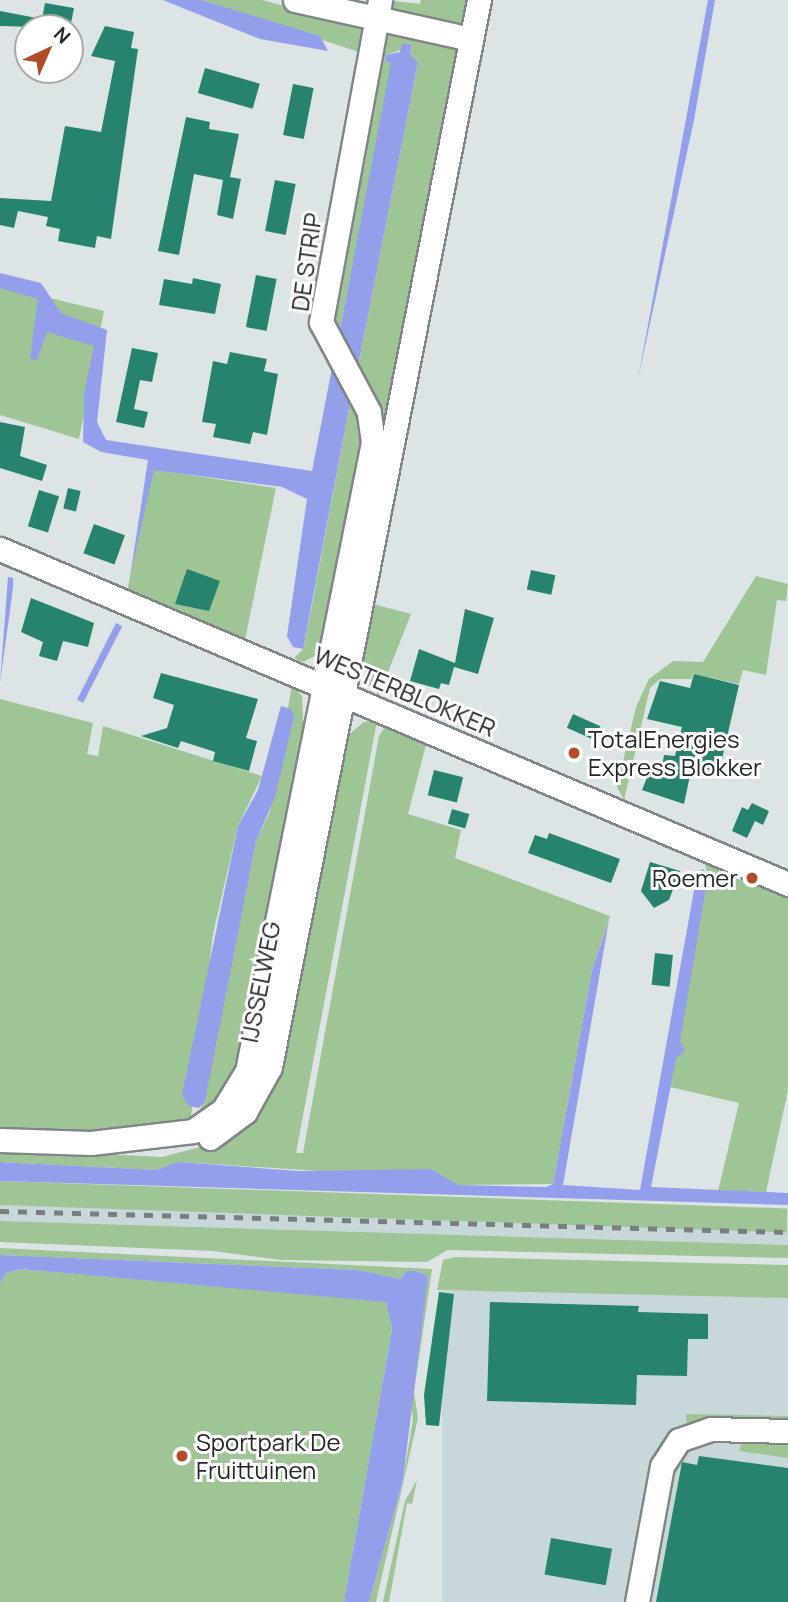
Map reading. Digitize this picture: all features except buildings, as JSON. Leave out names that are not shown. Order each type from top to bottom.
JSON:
[{"type":"street","points":[[295,0],[378,9],[471,39]]},
{"type":"street","points":[[333,689],[479,0]]},
{"type":"street","name":"DE STRIP","points":[[333,689],[373,442],[358,388],[331,346],[321,322],[323,293],[378,9]]},
{"type":"street","name":"WESTERBLOKKER","points":[[0,549],[788,884]]},
{"type":"street","name":"IJSSELWEG","points":[[0,1140],[91,1143],[193,1131],[223,1110],[247,1071],[333,689]]},
{"type":"street","points":[[637,1602],[662,1466],[671,1449],[679,1440],[711,1429],[788,1431]]},
{"type":"shaded area","points":[[0,1205],[788,1226],[788,1245],[0,1221]]},
{"type":"shaded area","points":[[442,1291],[788,1291],[788,1602],[442,1602]]},
{"type":"green space","points":[[201,0],[262,0],[365,27],[365,54]]},
{"type":"green space","points":[[385,0],[420,4],[421,0],[474,0],[465,20],[454,27],[382,14]]},
{"type":"green space","points":[[488,0],[373,604],[411,614],[379,695],[365,682],[363,655],[359,654]]},
{"type":"green space","points":[[379,28],[451,42],[459,54],[347,654],[380,443],[356,376],[418,62],[410,54],[412,46],[386,55],[385,61],[392,63],[337,345],[328,326]]},
{"type":"green space","points":[[0,286],[104,311],[79,439],[0,415]]},
{"type":"green space","points":[[352,393],[366,425],[321,643],[317,655],[303,662],[294,658],[303,649]]},
{"type":"green space","points":[[151,469],[276,488],[245,640],[127,592]]},
{"type":"green space","points":[[756,576],[788,584],[786,601],[777,600],[766,675],[743,670],[739,684],[693,674],[692,679],[660,679],[650,688],[624,800],[617,787],[636,707],[649,679],[673,661],[703,662]]},
{"type":"green space","points":[[292,685],[302,696],[303,721],[308,722],[239,1077],[198,1121],[256,841],[270,811]]},
{"type":"green space","points":[[0,699],[93,723],[87,754],[98,756],[103,726],[262,776],[238,826],[213,934],[190,1125],[165,1132],[0,1132]]},
{"type":"green space","points":[[377,721],[296,1153],[303,1153],[379,736],[386,725],[427,741],[408,814],[461,830],[455,858],[610,916],[592,970],[553,1184],[458,1185],[445,1179],[179,1162],[156,1170],[0,1162],[0,1149],[162,1157],[219,1142],[320,870],[347,736],[364,722]]},
{"type":"green space","points":[[704,860],[788,896],[788,1090],[766,1192],[718,1191],[739,1103],[670,1087],[708,876]]},
{"type":"green space","points":[[0,1181],[788,1209],[787,1232],[0,1205]]},
{"type":"green space","points":[[0,1221],[788,1245],[788,1258],[448,1250],[427,1262],[281,1260],[213,1251],[0,1242]]},
{"type":"green space","points":[[0,1248],[432,1269],[414,1392],[418,1418],[376,1602],[369,1602],[403,1480],[413,1419],[409,1394],[428,1276],[416,1271],[406,1271],[401,1279],[358,1270],[0,1255]]},
{"type":"green space","points":[[455,1257],[788,1265],[788,1298],[437,1290],[443,1260]]},
{"type":"green space","name":"Sportpark De Fruittuinen","points":[[21,1269],[386,1301],[392,1329],[344,1602],[0,1602],[0,1283],[6,1273]]},
{"type":"green space","points":[[686,1414],[788,1416],[788,1422],[687,1424]]},
{"type":"green space","points":[[743,1440],[788,1441],[788,1458],[739,1451]]},
{"type":"green space","points":[[417,1480],[412,1504],[407,1503],[389,1602],[383,1602],[405,1501]]},
{"type":"water","points":[[163,0],[201,0],[320,36],[328,51],[260,39]]},
{"type":"water","points":[[708,0],[715,0],[694,120],[638,379]]},
{"type":"water","points":[[402,43],[412,45],[410,54],[418,62],[356,376],[337,345],[391,63],[385,61],[386,55],[400,52]]},
{"type":"water","points":[[0,273],[41,283],[61,313],[107,330],[97,422],[106,440],[312,471],[333,363],[352,393],[303,649],[293,647],[287,636],[307,499],[282,487],[154,470],[130,577],[148,460],[101,452],[83,442],[84,393],[94,346],[47,332],[37,360],[30,359],[38,299],[0,288]]},
{"type":"water","points":[[8,577],[13,578],[13,588],[0,683]]},
{"type":"water","points":[[116,623],[122,626],[83,703],[77,700]]},
{"type":"water","points":[[281,706],[291,709],[294,717],[275,797],[256,841],[205,1101],[199,1108],[189,1106],[182,1095],[238,826],[258,790]]},
{"type":"water","points":[[703,869],[708,876],[680,1041],[685,1050],[676,1059],[651,1187],[788,1193],[788,1205],[0,1181],[0,1162],[156,1170],[178,1162],[299,1171],[431,1169],[458,1185],[546,1187],[553,1184],[592,970],[609,920],[563,1185],[640,1190],[697,874]]},
{"type":"water","points":[[0,1255],[358,1270],[401,1279],[406,1271],[416,1271],[428,1276],[403,1480],[369,1602],[344,1602],[392,1329],[386,1302],[21,1269],[6,1273],[0,1283]]},
{"type":"railway","points":[[0,1211],[788,1232]]},
{"type":"place","name":"TotalEnergies Express Blokker","points":[[574,753]]},
{"type":"place","name":"Roemer","points":[[752,878]]},
{"type":"place","name":"Sportpark De Fruittuinen","points":[[182,1456]]}]
